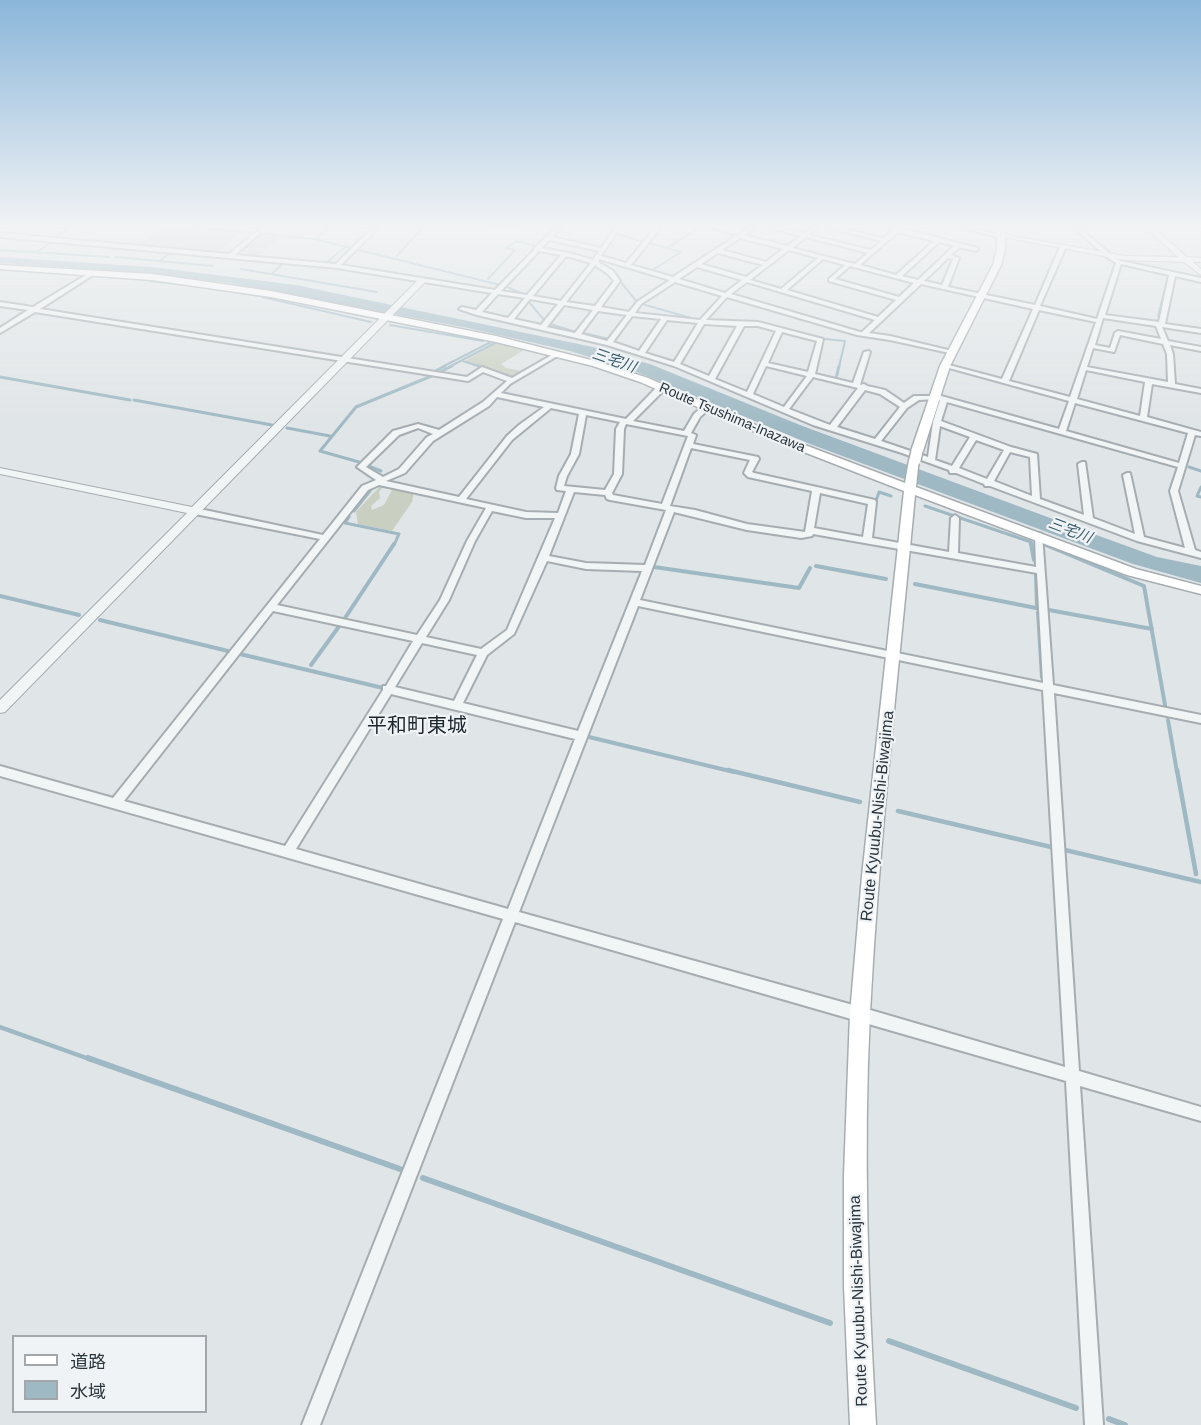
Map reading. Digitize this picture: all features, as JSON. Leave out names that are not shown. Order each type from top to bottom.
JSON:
[{"type":"main road","name":"Route Tsushima-Inazawa","points":[[263,294],[387,316],[557,354],[618,371],[1132,572],[1201,590]]},
{"type":"main road","name":"Route Kyuubu-Nishi-Biwajima","points":[[863,1425],[856,1286],[855,1174],[860,1014],[871,876],[910,487],[933,397],[945,366],[982,296]]},
{"type":"street","points":[[0,331],[59,294]]},
{"type":"street","points":[[0,708],[410,294]]},
{"type":"street","points":[[477,313],[495,294]]},
{"type":"street","points":[[506,294],[631,314],[742,323],[780,329],[821,340],[811,375],[785,410]]},
{"type":"street","points":[[510,320],[533,294]]},
{"type":"street","points":[[543,327],[570,294]]},
{"type":"street","points":[[577,335],[608,294]]},
{"type":"street","points":[[609,343],[639,303],[654,294]]},
{"type":"street","points":[[721,294],[864,334],[952,353]]},
{"type":"street","points":[[791,294],[880,319]]},
{"type":"street","points":[[881,294],[901,299]]},
{"type":"street","points":[[864,334],[907,294]]},
{"type":"street","points":[[970,294],[1100,319],[1201,331]]},
{"type":"street","points":[[1005,381],[1043,294]]},
{"type":"street","points":[[1062,432],[1108,294]]},
{"type":"street","points":[[1167,294],[1160,325],[1167,343],[1172,383]]},
{"type":"street","points":[[676,365],[702,321],[726,295]]},
{"type":"street","points":[[0,304],[468,379],[482,369],[512,380]]},
{"type":"street","points":[[462,309],[577,335],[641,353],[832,428],[931,461],[1089,521],[1140,539],[1201,555]]},
{"type":"street","points":[[641,353],[665,318]]},
{"type":"street","points":[[711,379],[742,323]]},
{"type":"street","points":[[748,395],[780,329]]},
{"type":"street","points":[[1092,346],[1112,351],[1118,333],[1201,349]]},
{"type":"street","points":[[832,428],[860,386],[867,352]]},
{"type":"street","points":[[115,804],[365,488],[402,471],[422,446],[439,433],[498,395],[512,380],[557,354]]},
{"type":"street","points":[[764,364],[860,386],[889,395],[904,406]]},
{"type":"street","points":[[945,366],[1201,434]]},
{"type":"street","points":[[1084,368],[1149,381],[1172,383],[1201,391]]},
{"type":"street","points":[[1143,419],[1149,403],[1147,392],[1149,381]]},
{"type":"street","points":[[608,493],[618,474],[620,429],[662,388]]},
{"type":"street","points":[[311,1425],[648,568],[692,435],[498,395]]},
{"type":"street","points":[[876,443],[904,406],[917,398],[933,397],[944,398],[1182,466]]},
{"type":"street","points":[[931,461],[937,422],[944,398]]},
{"type":"street","points":[[461,500],[482,474],[489,461],[520,428],[537,419],[548,407]]},
{"type":"street","points":[[687,433],[697,416],[707,407]]},
{"type":"street","points":[[583,413],[577,430],[574,457],[561,474],[560,488],[608,493],[610,497],[695,513],[747,527],[801,535],[809,534],[816,490]]},
{"type":"street","points":[[937,422],[1008,449],[1034,456],[1036,501]]},
{"type":"street","points":[[439,433],[418,426],[396,433],[361,467],[380,481],[490,508],[526,514],[562,516]]},
{"type":"street","points":[[1191,553],[1174,491],[1192,431]]},
{"type":"street","points":[[953,471],[974,437]]},
{"type":"street","points":[[688,445],[755,459],[748,473],[751,475],[872,502],[867,540]]},
{"type":"street","points":[[988,484],[1008,449]]},
{"type":"street","points":[[1082,464],[1089,521]]},
{"type":"street","points":[[0,471],[326,538]]},
{"type":"street","points":[[1128,475],[1140,539]]},
{"type":"street","points":[[457,706],[483,652],[511,632],[562,516],[571,490]]},
{"type":"street","points":[[287,853],[454,582],[471,541],[490,508]]},
{"type":"street","points":[[953,555],[955,518]]},
{"type":"street","points":[[809,530],[1041,571]]},
{"type":"street","points":[[1039,536],[1094,1425]]},
{"type":"street","points":[[544,558],[586,566],[648,568]]},
{"type":"street","points":[[634,602],[1201,719]]},
{"type":"street","points":[[271,607],[483,652]]},
{"type":"street","points":[[387,689],[581,736]]},
{"type":"street","points":[[0,771],[860,1014],[1201,1114]]},
{"type":"shaded area","points":[[496,343],[524,350],[501,364],[506,368],[522,371],[513,378],[465,361]]},
{"type":"shaded area","points":[[380,486],[384,486],[379,492],[380,498],[371,506],[372,510],[384,505],[393,488],[414,492],[412,502],[392,531],[358,524],[356,512]]},
{"type":"water","name":"三宅川","points":[[285,294],[337,294],[607,350],[650,364],[800,425],[1077,528],[1157,557],[1201,566],[1201,583],[1133,564],[810,444],[637,372],[570,351],[468,328]]},
{"type":"waterway","points":[[244,294],[259,296]]},
{"type":"waterway","points":[[630,294],[637,302]]},
{"type":"waterway","points":[[1158,316],[1164,294]]},
{"type":"waterway","points":[[262,297],[371,322]]},
{"type":"waterway","points":[[529,302],[545,321]]},
{"type":"waterway","points":[[642,304],[691,318]]},
{"type":"waterway","points":[[750,304],[771,310]]},
{"type":"waterway","points":[[1105,319],[1152,325]]},
{"type":"waterway","points":[[550,324],[576,332]]},
{"type":"waterway","points":[[390,325],[483,341]]},
{"type":"waterway","points":[[583,333],[609,339]]},
{"type":"waterway","points":[[825,339],[845,341],[839,367]]},
{"type":"waterway","points":[[442,367],[489,343],[492,345]]},
{"type":"waterway","points":[[449,367],[492,345]]},
{"type":"waterway","points":[[463,361],[481,367]]},
{"type":"waterway","points":[[437,370],[445,366]]},
{"type":"waterway","points":[[440,372],[452,366]]},
{"type":"waterway","points":[[836,379],[839,366]]},
{"type":"waterway","points":[[359,462],[320,451],[356,407],[434,375]]},
{"type":"waterway","points":[[0,377],[130,400]]},
{"type":"waterway","points":[[134,400],[272,425]]},
{"type":"waterway","points":[[287,428],[330,436]]},
{"type":"waterway","points":[[366,465],[381,471]]},
{"type":"waterway","points":[[1189,467],[1201,471]]},
{"type":"waterway","points":[[1201,487],[1197,496],[1201,497]]},
{"type":"waterway","points":[[354,511],[370,491]]},
{"type":"waterway","points":[[876,501],[879,492],[891,496]]},
{"type":"waterway","points":[[925,506],[1031,542],[1032,545]]},
{"type":"waterway","points":[[349,517],[345,523],[399,534],[394,545]]},
{"type":"waterway","points":[[345,618],[394,544]]},
{"type":"waterway","points":[[1031,544],[1034,560]]},
{"type":"waterway","points":[[1046,545],[1144,586],[1152,629]]},
{"type":"waterway","points":[[816,566],[886,579]]},
{"type":"waterway","points":[[654,567],[799,588],[810,568]]},
{"type":"waterway","points":[[1036,575],[1037,605]]},
{"type":"waterway","points":[[915,584],[1036,608]]},
{"type":"waterway","points":[[0,596],[79,615]]},
{"type":"waterway","points":[[1049,610],[1152,629]]},
{"type":"waterway","points":[[1038,612],[1042,677]]},
{"type":"waterway","points":[[100,620],[228,651]]},
{"type":"waterway","points":[[311,665],[340,625]]},
{"type":"waterway","points":[[1152,629],[1165,705]]},
{"type":"waterway","points":[[240,654],[383,688]]},
{"type":"waterway","points":[[1168,720],[1177,772]]},
{"type":"waterway","points":[[589,737],[734,772]]},
{"type":"waterway","points":[[728,770],[860,802]]},
{"type":"waterway","points":[[1177,770],[1196,874]]},
{"type":"waterway","points":[[898,811],[1051,847]]},
{"type":"waterway","points":[[1065,850],[1201,882]]},
{"type":"waterway","points":[[0,1027],[92,1060]]},
{"type":"waterway","points":[[88,1058],[400,1169]]},
{"type":"waterway","points":[[423,1178],[830,1323]]},
{"type":"waterway","points":[[889,1341],[1076,1408]]},
{"type":"waterway","points":[[1109,1419],[1125,1425]]},
{"type":"district","name":"平和町東城","points":[[417,726]]}]
